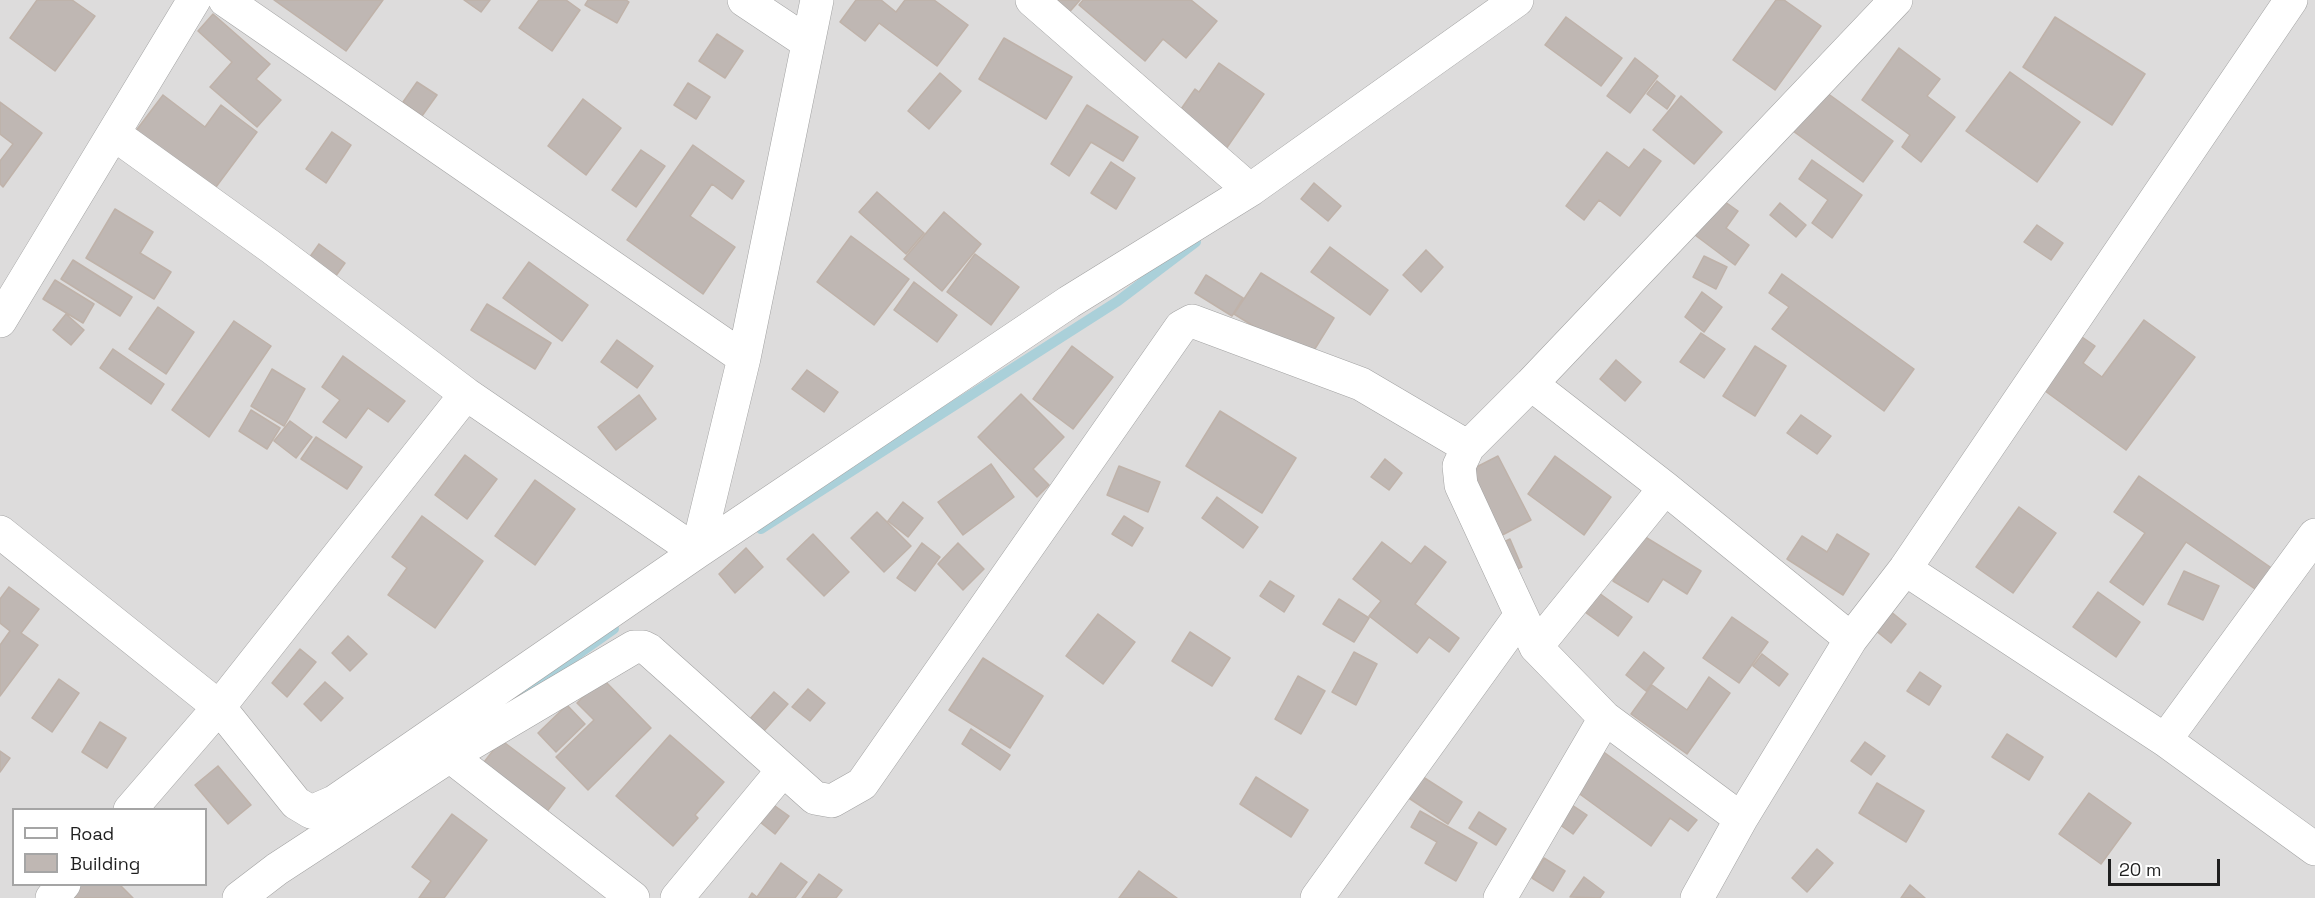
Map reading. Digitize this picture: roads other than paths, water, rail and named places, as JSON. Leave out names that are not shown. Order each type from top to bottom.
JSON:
[{"type":"street","points":[[0,321],[194,0]]},
{"type":"street","points":[[225,0],[744,358]]},
{"type":"street","points":[[744,0],[807,42]]},
{"type":"street","points":[[697,552],[744,358],[817,0]]},
{"type":"street","points":[[1034,0],[1250,190]]},
{"type":"street","points":[[0,532],[219,707],[296,803],[311,812],[334,802],[697,552],[1070,302],[1250,190],[1516,0]]},
{"type":"street","points":[[1742,819],[1605,718],[1536,647],[1461,484],[1458,466],[1468,447],[1531,384],[1896,0]]},
{"type":"street","points":[[1697,898],[1851,639],[1905,569],[2291,0]]},
{"type":"street","points":[[114,134],[271,247],[466,394],[697,552]]},
{"type":"street","points":[[239,898],[277,869],[450,756],[634,647],[649,650],[816,798],[832,801],[862,784],[1181,327],[1192,321],[1361,384],[1468,447]]},
{"type":"street","points":[[1531,384],[1665,488],[1851,639]]},
{"type":"street","points":[[132,808],[219,707],[466,394]]},
{"type":"street","points":[[1536,647],[1665,488]]},
{"type":"street","points":[[2165,740],[2315,535]]},
{"type":"street","points":[[1905,569],[2165,740],[2315,849]]},
{"type":"street","points":[[1317,898],[1521,615]]},
{"type":"street","points":[[1500,898],[1605,718]]},
{"type":"street","points":[[450,756],[633,898]]},
{"type":"street","points":[[677,898],[783,770]]},
{"type":"street","points":[[52,898],[63,886]]},
{"type":"waterway","points":[[761,529],[1118,301],[1196,242]]},
{"type":"waterway","points":[[512,701],[614,629]]}]
